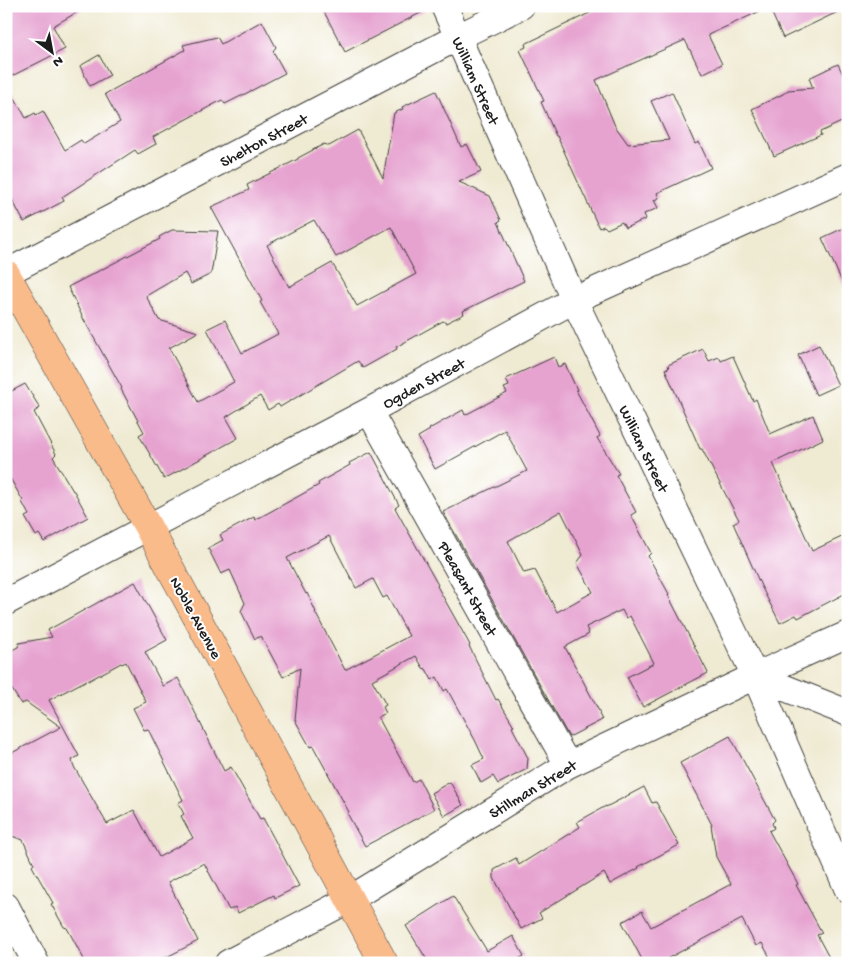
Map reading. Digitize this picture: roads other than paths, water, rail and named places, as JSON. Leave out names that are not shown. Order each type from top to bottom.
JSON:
[{"type":"main road","name":"Noble Avenue","points":[[6,274],[148,527],[384,963]]},
{"type":"street","name":"William Street","points":[[444,6],[574,300],[755,676],[848,890]]},
{"type":"street","name":"Shelton Street","points":[[6,274],[458,37],[521,6]]},
{"type":"street","name":"Ogden Street","points":[[6,602],[369,411],[574,300],[848,176]]},
{"type":"street","name":"Pleasant Street","points":[[369,411],[568,764]]},
{"type":"street","name":"Stillman Street","points":[[228,963],[350,899],[568,764],[848,634]]},
{"type":"street","points":[[755,676],[848,713]]},
{"type":"street","points":[[6,906],[36,963]]}]
